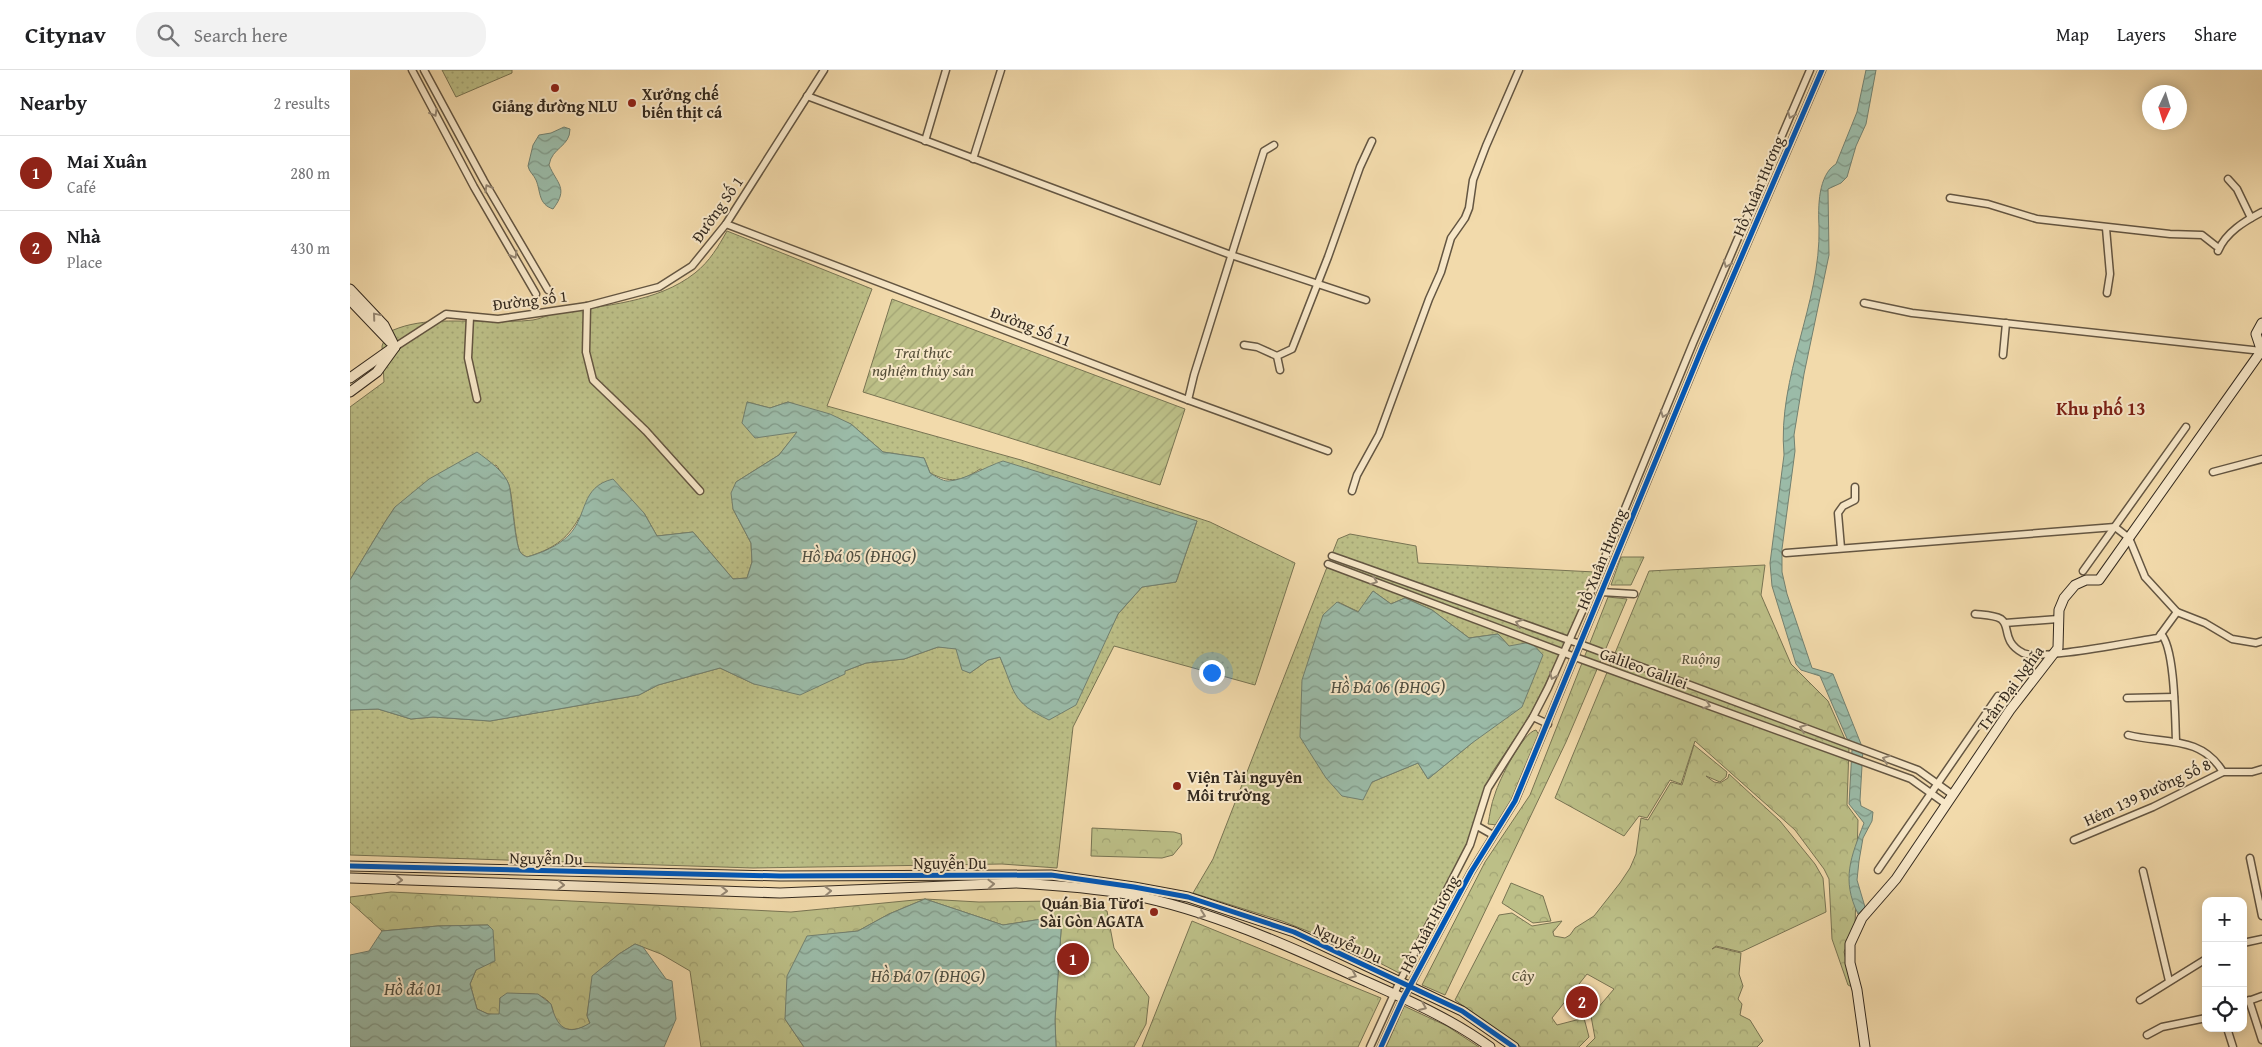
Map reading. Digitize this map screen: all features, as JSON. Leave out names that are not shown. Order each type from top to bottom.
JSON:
[{"type":"street","points":[[412,70],[474,187],[536,294]]},
{"type":"street","points":[[424,70],[484,181],[548,290]]},
{"type":"street","name":"Đường Số 1","points":[[587,306],[659,287],[692,266],[726,224],[824,70]]},
{"type":"street","points":[[925,141],[946,70]]},
{"type":"street","points":[[973,159],[1001,70]]},
{"type":"street","points":[[1352,491],[1357,475],[1379,435],[1429,299],[1441,272],[1451,238],[1465,218],[1469,208],[1473,180],[1486,146],[1519,70]]},
{"type":"street","name":"Hồ Xuân Hương","points":[[1370,1047],[1400,981],[1470,845],[1488,788],[1533,717],[1564,653],[1693,342],[1810,70]]},
{"type":"street","name":"Hồ Xuân Hương","points":[[1381,1047],[1410,986],[1493,835],[1515,801],[1703,346],[1822,70]]},
{"type":"street","points":[[807,96],[1231,255],[1366,300]]},
{"type":"street","points":[[1244,345],[1258,348],[1277,356],[1292,349],[1360,167],[1372,141]]},
{"type":"street","points":[[1188,400],[1194,375],[1264,151],[1274,145]]},
{"type":"street","points":[[2228,178],[2237,189],[2251,218]]},
{"type":"street","points":[[1950,198],[1988,204],[2037,219],[2106,228],[2202,235],[2217,249],[2226,238],[2251,218],[2262,212]]},
{"type":"street","name":"Đường Số 11","points":[[726,224],[1188,400],[1328,451]]},
{"type":"street","points":[[2106,228],[2110,274],[2107,293]]},
{"type":"street","points":[[350,289],[384,325],[395,347]]},
{"type":"street","points":[[350,300],[395,347]]},
{"type":"street","points":[[1864,304],[1912,313],[2262,351],[2256,334],[2262,324]]},
{"type":"street","points":[[587,306],[586,352],[593,380],[646,431],[700,491]]},
{"type":"street","name":"Đường số 1","points":[[395,347],[446,314],[498,319],[587,306]]},
{"type":"street","points":[[470,317],[468,358],[478,399]]},
{"type":"street","points":[[2003,355],[2006,324]]},
{"type":"street","points":[[1693,342],[1703,346]]},
{"type":"street","points":[[350,378],[395,347]]},
{"type":"street","points":[[350,392],[377,372],[395,347]]},
{"type":"street","name":"Trần Đại Nghĩa","points":[[1863,1046],[1857,990],[1850,962],[1850,944],[1862,918],[1896,879],[2010,710],[2058,648],[2059,610],[2064,598],[2075,585],[2086,580],[2099,580],[2262,351]]},
{"type":"street","points":[[1277,356],[1280,370]]},
{"type":"street","points":[[2083,571],[2186,427]]},
{"type":"street","points":[[2213,472],[2262,459]]},
{"type":"street","points":[[1841,548],[1838,513],[1843,506],[1855,500],[1855,487]]},
{"type":"street","points":[[1786,553],[2115,527],[2129,538],[2145,577],[2177,612],[2205,623],[2232,640],[2256,643],[2262,641]]},
{"type":"street","name":"Galileo Galilei","points":[[1332,556],[1580,644],[1918,770],[1953,795]]},
{"type":"street","name":"Galileo Galilei","points":[[1328,564],[1564,653],[1911,779],[1946,804]]},
{"type":"street","points":[[1601,592],[1634,594]]},
{"type":"street","points":[[1975,614],[1999,618],[2005,623],[2007,638],[2025,654],[2051,656],[2158,638],[2177,612]]},
{"type":"street","points":[[2005,623],[2058,620]]},
{"type":"street","points":[[2161,634],[2168,643],[2174,697],[2176,740]]},
{"type":"street","points":[[1878,870],[1998,696]]},
{"type":"street","points":[[2127,698],[2174,697]]},
{"type":"street","points":[[1533,717],[1548,724]]},
{"type":"street","points":[[2128,735],[2142,739],[2176,740],[2200,750],[2217,762],[2223,772]]},
{"type":"street","points":[[1903,776],[1907,766]]},
{"type":"street","name":"Hẻm 139 Đường Số 8","points":[[2074,840],[2153,807],[2223,772],[2252,772],[2262,769]]},
{"type":"street","points":[[1477,826],[1493,835]]},
{"type":"street","points":[[2250,858],[2262,916]]},
{"type":"street","name":"Nguyễn Du","points":[[350,866],[780,876],[1051,875],[1134,887],[1188,897],[1294,932],[1447,1003],[1482,1023],[1514,1047]]},
{"type":"street","points":[[2143,871],[2169,981]]},
{"type":"street","name":"Nguyễn Du","points":[[350,878],[780,892],[1016,883],[1050,885],[1132,895],[1183,908],[1296,950],[1442,1016],[1490,1047]]},
{"type":"street","points":[[1183,908],[1188,897]]},
{"type":"street","points":[[2247,942],[2262,939]]},
{"type":"street","points":[[2140,1000],[2202,961]]},
{"type":"street","points":[[2247,1002],[2262,996]]},
{"type":"street","points":[[1442,1016],[1447,1003]]},
{"type":"street","points":[[2247,1004],[2262,1040]]},
{"type":"street","points":[[2148,1035],[2162,1027],[2202,1019]]},
{"type":"street","points":[[2228,1032],[2233,1047]]},
{"type":"green space","points":[[442,70],[512,70],[512,73],[456,97]]},
{"type":"green space","points":[[727,231],[872,289],[827,406],[1021,460],[1210,522],[1295,563],[1255,685],[1114,646],[1073,727],[1057,868],[1002,864],[753,868],[350,855],[350,710],[378,709],[411,719],[433,717],[490,721],[639,695],[658,685],[720,668],[754,684],[845,671],[866,663],[904,659],[938,647],[957,648],[962,669],[970,673],[988,660],[1000,657],[1005,669],[1110,630],[1118,614],[1142,587],[1176,582],[1197,521],[980,469],[967,477],[950,480],[930,473],[924,458],[883,452],[851,424],[788,402],[770,408],[747,402],[798,431],[779,455],[736,482],[733,509],[751,543],[752,562],[747,578],[733,579],[693,532],[657,536],[644,513],[579,518],[569,533],[558,543],[544,551],[527,557],[519,549],[509,485],[496,465],[395,507],[350,580],[350,407],[384,382],[382,346],[387,333],[423,322],[533,320],[555,314],[612,305],[647,297],[680,283],[695,273],[709,259]]},
{"type":"green space","name":"Trại thực nghiệm thủy sản","points":[[892,299],[1185,409],[1160,485],[863,392]]},
{"type":"green space","points":[[1350,534],[1416,546],[1418,563],[1595,572],[1560,655],[1528,719],[1491,774],[1474,836],[1406,970],[1399,973],[1353,949],[1282,921],[1193,893],[1213,859],[1338,539]],"holes":[[[1373,591],[1391,604],[1405,598],[1432,610],[1469,638],[1498,634],[1509,646],[1472,743],[1428,779],[1418,763],[1372,782],[1338,602],[1359,612]]]},
{"type":"green space","points":[[1621,557],[1644,557],[1631,585],[1611,585]]},
{"type":"green space","name":"Ruộng","points":[[1765,565],[1761,595],[1791,664],[1828,701],[1849,748],[1847,805],[1858,820],[1855,927],[1844,952],[1854,988],[1848,985],[1832,939],[1829,879],[1824,869],[1795,830],[1695,741],[1681,784],[1670,780],[1647,818],[1639,816],[1624,836],[1555,798],[1649,571]]},
{"type":"green space","points":[[1608,597],[1627,599],[1566,742],[1445,995],[1422,985],[1485,862],[1530,795]]},
{"type":"green space","points":[[1536,730],[1539,735],[1513,798],[1497,825],[1488,824],[1497,787],[1506,768],[1518,747]]},
{"type":"green space","name":"Cây","points":[[1694,745],[1727,772],[1726,777],[1720,782],[1706,776],[1714,782],[1720,783],[1728,778],[1729,774],[1780,821],[1815,864],[1823,878],[1826,912],[1741,952],[1716,946],[1712,949],[1716,947],[1741,953],[1739,974],[1743,986],[1738,999],[1742,1004],[1740,1015],[1750,1020],[1763,1041],[1757,1047],[1586,1047],[1595,1038],[1591,1016],[1614,989],[1587,974],[1552,1018],[1557,1025],[1584,1018],[1589,1037],[1579,1047],[1521,1047],[1455,1000],[1499,915],[1512,913],[1532,926],[1562,921],[1553,932],[1554,936],[1565,938],[1575,928],[1594,916],[1630,868],[1636,854],[1641,818],[1648,820],[1671,782],[1682,785]]},
{"type":"green space","points":[[1092,828],[1174,832],[1181,834],[1182,844],[1173,855],[1162,858],[1091,856]]},
{"type":"green space","points":[[1511,883],[1543,896],[1551,921],[1533,923],[1502,903]]},
{"type":"green space","points":[[391,892],[791,912],[925,899],[889,914],[858,931],[807,937],[785,1019],[804,1047],[701,1047],[690,971],[661,954],[635,944],[619,954],[593,976],[587,1015],[590,1024],[574,1029],[560,1026],[547,1000],[534,994],[520,994],[500,998],[500,1015],[488,1014],[477,1009],[470,984],[476,970],[488,925],[438,926],[382,931],[350,902],[350,897]]},
{"type":"green space","points":[[925,899],[979,902],[1059,901],[1107,911],[1114,948],[1149,997],[1146,1024],[1134,1047],[1056,1047],[1055,1020],[1062,916],[1003,925]]},
{"type":"green space","points":[[1192,921],[1381,998],[1358,1047],[1142,1047]]},
{"type":"green space","points":[[1404,1006],[1447,1026],[1479,1047],[1386,1047]]},
{"type":"water","points":[[1866,70],[1876,70],[1866,124],[1856,146],[1847,177],[1841,183],[1828,189],[1829,255],[1804,374],[1794,435],[1795,451],[1782,549],[1782,572],[1787,594],[1812,668],[1833,674],[1863,749],[1860,800],[1861,806],[1873,812],[1872,821],[1863,838],[1859,861],[1857,880],[1865,907],[1858,914],[1850,890],[1849,879],[1852,858],[1864,823],[1849,804],[1852,750],[1820,676],[1801,670],[1796,664],[1772,586],[1770,563],[1784,455],[1787,397],[1818,256],[1820,192],[1822,183],[1830,169],[1836,164],[1857,112]]},
{"type":"water","points":[[564,127],[570,129],[569,135],[564,144],[554,154],[549,165],[561,191],[558,202],[553,209],[542,201],[536,180],[528,166],[533,145],[539,135],[551,133]]},
{"type":"water","name":"Hồ Đá 05 (ĐHQG)","points":[[747,402],[770,408],[788,402],[830,414],[851,424],[883,452],[924,458],[930,473],[943,480],[961,479],[1003,461],[1197,521],[1176,582],[1142,587],[1118,614],[1076,705],[1049,720],[1027,707],[1016,695],[1000,657],[988,660],[970,673],[962,670],[956,649],[938,647],[904,659],[866,663],[845,671],[845,674],[800,695],[754,684],[720,668],[658,685],[639,695],[490,721],[433,717],[411,719],[378,709],[350,710],[350,580],[395,507],[429,479],[477,452],[496,467],[507,480],[519,549],[527,557],[550,549],[569,535],[595,488],[613,479],[644,513],[657,536],[693,532],[733,579],[747,578],[752,562],[751,543],[733,509],[731,493],[736,482],[779,455],[797,432],[755,438],[742,423]]},
{"type":"water","name":"Hồ Đá 06 (ĐHQG)","points":[[1373,591],[1391,604],[1405,598],[1432,610],[1469,638],[1498,634],[1509,646],[1531,642],[1543,655],[1522,707],[1472,743],[1428,779],[1418,763],[1372,782],[1363,800],[1342,796],[1326,778],[1300,737],[1302,680],[1323,615],[1337,602],[1358,612]]},
{"type":"water","name":"Hồ Đá 07 (ĐHQG)","points":[[925,899],[1003,925],[1062,916],[1055,1020],[1056,1047],[804,1047],[785,1019],[787,976],[807,936],[858,931],[889,914]]},
{"type":"water","name":"Hồ đá 01","points":[[488,925],[493,930],[495,961],[476,970],[470,984],[477,1009],[488,1014],[499,1014],[500,998],[507,993],[538,994],[551,1004],[556,1019],[564,1028],[575,1029],[582,1027],[590,1023],[587,1016],[592,976],[619,954],[635,944],[643,947],[666,979],[672,981],[676,1019],[664,1047],[350,1047],[350,955],[369,951],[382,931],[438,926]]},
{"type":"cycle path","points":[[1381,1047],[1403,999],[1471,872],[1515,801],[1703,346],[1822,70]]},
{"type":"cycle path","points":[[350,866],[780,876],[1051,875],[1134,887],[1188,897],[1294,932],[1462,1011],[1514,1047]]},
{"type":"place","name":"Giảng đường NLU","points":[[555,88]]},
{"type":"place","name":"Xưởng chế biến thịt cá","points":[[632,103]]},
{"type":"place","name":"Viện Tài nguyên Môi trường","points":[[1177,786]]},
{"type":"place","name":"Quán Bia Tươi Sài Gòn AGATA","points":[[1154,912]]},
{"type":"place","name":"Mai Xuân","points":[[1073,959]]},
{"type":"place","name":"Nhà","points":[[1582,1002]]},
{"type":"district","name":"Khu phố 13","points":[[2101,409]]}]
